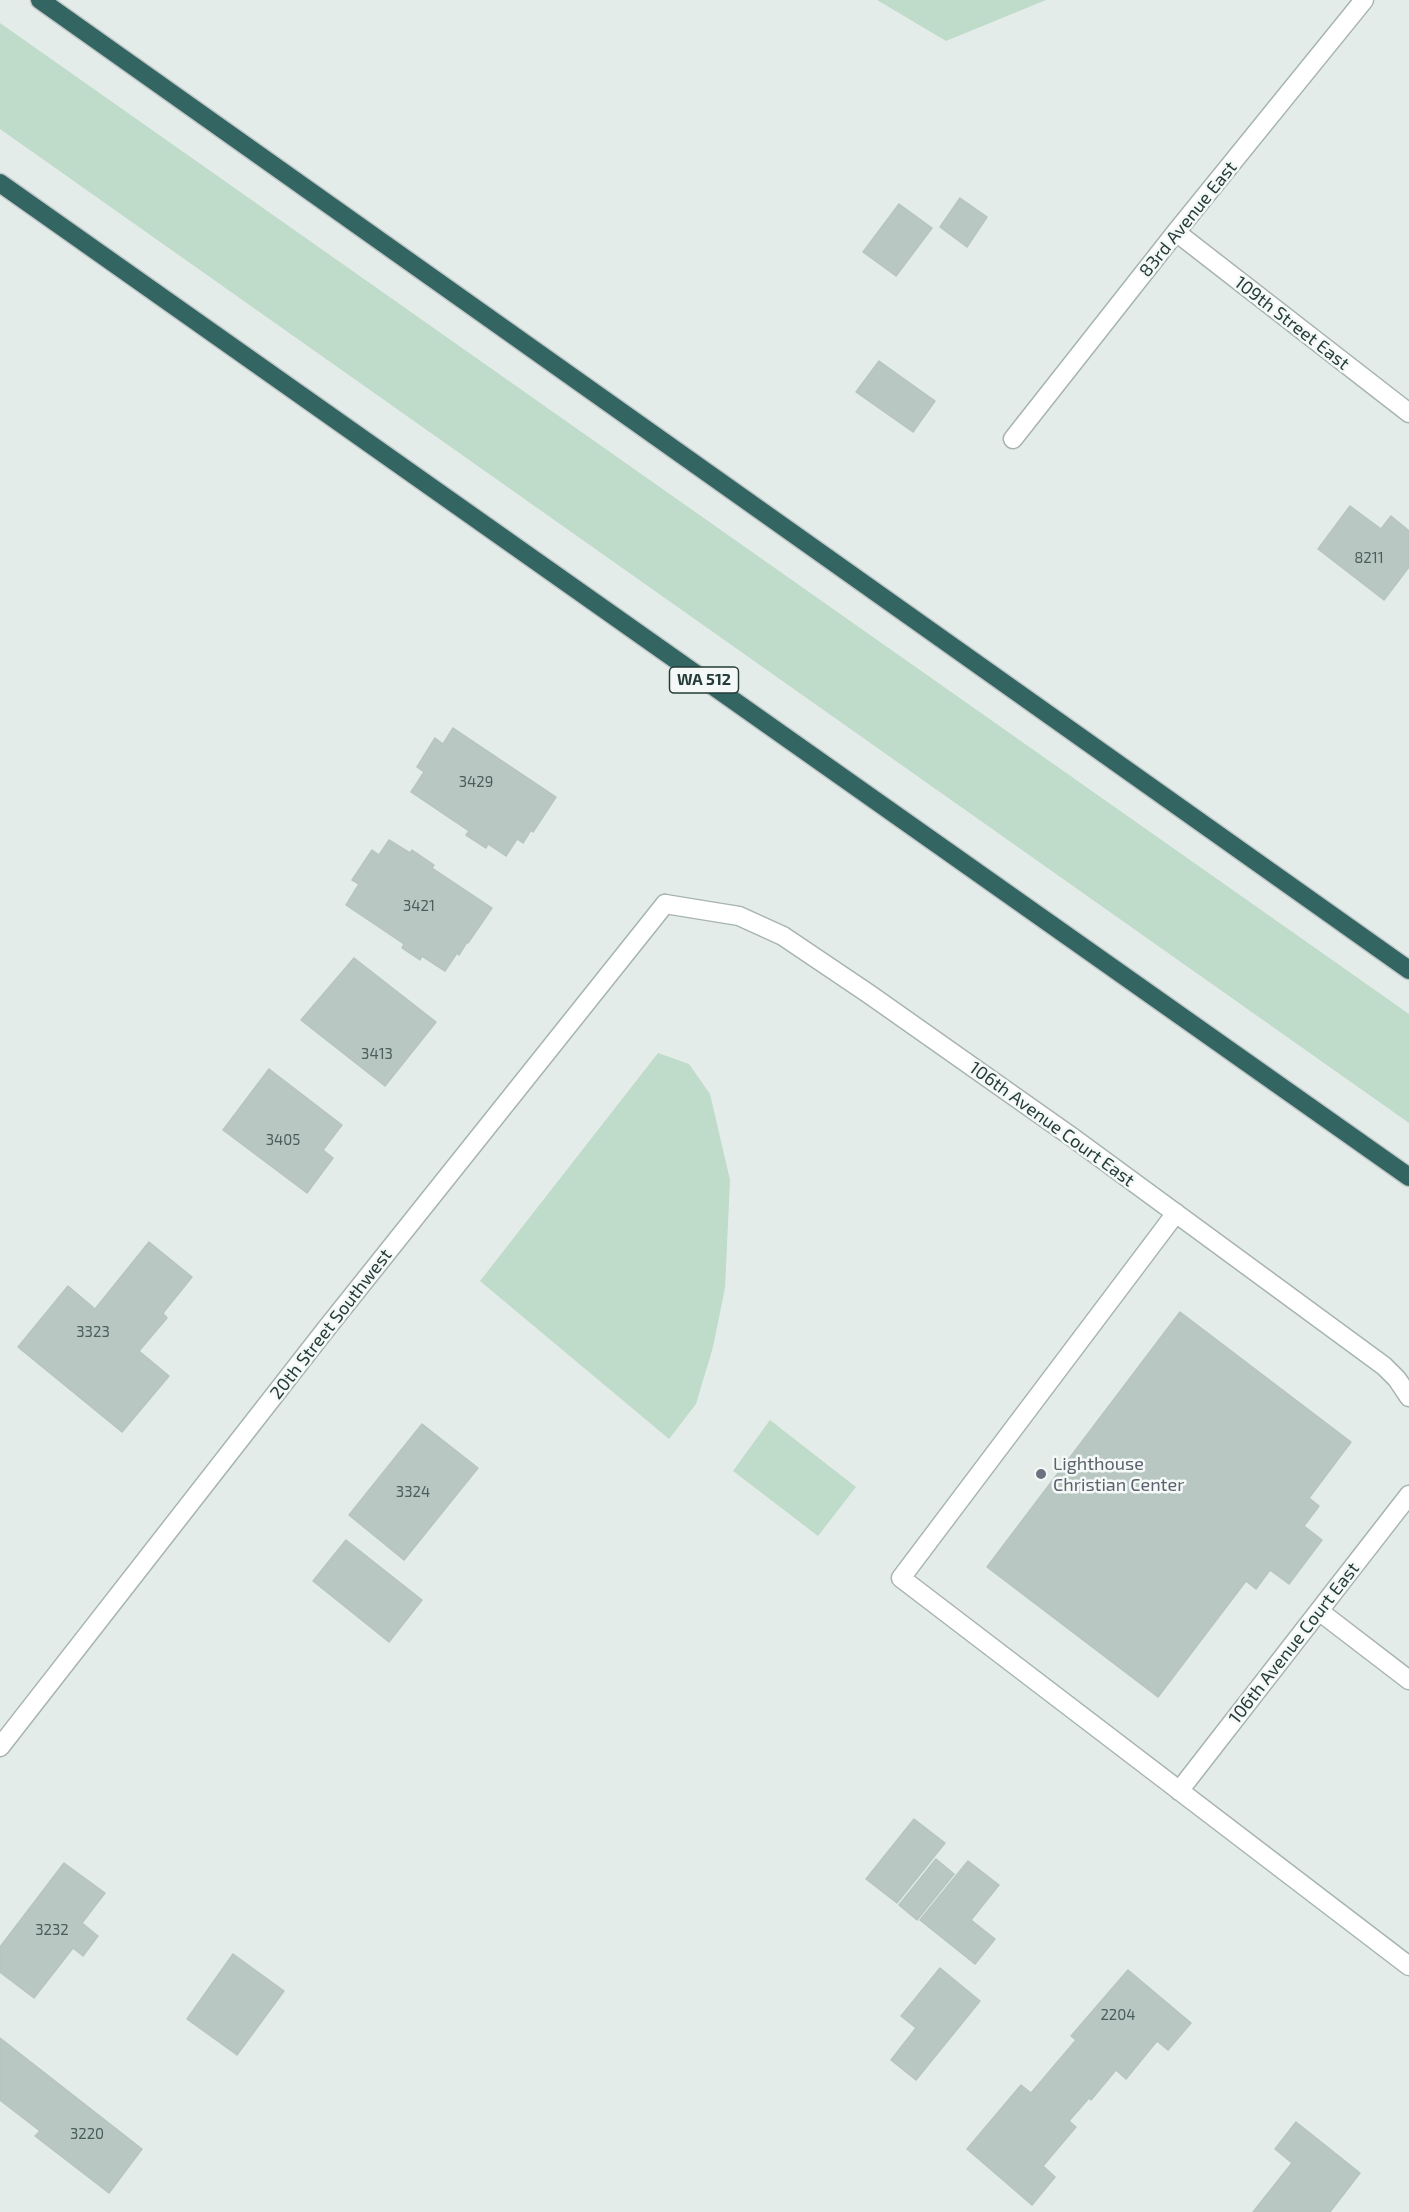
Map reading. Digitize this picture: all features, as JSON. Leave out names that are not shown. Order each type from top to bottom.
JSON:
[{"type":"highway","points":[[40,0],[1409,970]]},
{"type":"highway","name":"WA 512","points":[[0,183],[1409,1177]]},
{"type":"street","name":"83rd Avenue East","points":[[1013,439],[1176,232],[1364,0]]},
{"type":"street","name":"109th Street East","points":[[1176,232],[1409,413]]},
{"type":"street","name":"106th Avenue Court East","points":[[665,904],[739,916],[783,936],[960,1057],[1384,1366],[1397,1379],[1409,1397]]},
{"type":"street","name":"20th Street Southwest","points":[[0,1747],[326,1329],[665,904]]},
{"type":"street","points":[[1176,1213],[901,1578],[1409,1966]]},
{"type":"street","name":"106th Avenue Court East","points":[[1179,1791],[1409,1495]]},
{"type":"street","points":[[1319,1611],[1409,1680]]},
{"type":"green space","points":[[877,0],[1046,0],[946,41]]},
{"type":"green space","points":[[0,23],[1409,1014],[1409,1123],[0,129]]},
{"type":"green space","points":[[658,1053],[689,1064],[710,1094],[730,1180],[725,1288],[713,1347],[696,1404],[669,1439],[480,1281]]},
{"type":"green space","points":[[770,1420],[856,1487],[818,1536],[733,1471]]},
{"type":"building","points":[[960,198],[987,217],[967,247],[940,227]]},
{"type":"building","points":[[899,204],[932,228],[896,276],[863,252]]},
{"type":"building","points":[[879,361],[935,401],[913,432],[856,392]]},
{"type":"building","points":[[1350,506],[1381,529],[1391,516],[1409,531],[1409,567],[1384,600],[1318,549]]},
{"type":"building","points":[[453,728],[556,797],[533,832],[531,830],[523,843],[517,839],[506,856],[488,844],[486,848],[466,835],[469,831],[411,792],[424,772],[417,767],[435,738],[443,744]]},
{"type":"building","points":[[389,840],[410,853],[412,850],[434,865],[432,868],[492,908],[445,971],[422,956],[420,960],[402,948],[404,944],[346,905],[359,884],[352,880],[372,850],[379,855]]},
{"type":"building","points":[[354,958],[436,1022],[385,1086],[301,1020]]},
{"type":"building","points":[[269,1069],[342,1125],[323,1150],[333,1158],[307,1193],[223,1130]]},
{"type":"building","points":[[149,1242],[192,1277],[163,1313],[167,1318],[139,1351],[169,1376],[122,1432],[18,1347],[68,1286],[95,1309]]},
{"type":"building","points":[[1180,1312],[1351,1442],[1309,1498],[1319,1506],[1304,1526],[1322,1540],[1289,1584],[1270,1570],[1256,1589],[1246,1581],[1158,1697],[987,1567]]},
{"type":"building","points":[[422,1424],[478,1468],[404,1560],[349,1515]]},
{"type":"building","points":[[346,1540],[422,1600],[389,1642],[313,1581]]},
{"type":"building","points":[[914,1819],[945,1843],[897,1903],[866,1879]]},
{"type":"building","points":[[936,1859],[954,1874],[917,1920],[899,1905]]},
{"type":"building","points":[[968,1861],[999,1885],[971,1920],[995,1939],[975,1964],[920,1920]]},
{"type":"building","points":[[64,1863],[105,1893],[82,1923],[98,1936],[83,1956],[73,1948],[34,1998],[0,1972],[0,1947]]},
{"type":"building","points":[[233,1954],[284,1991],[237,2055],[187,2019]]},
{"type":"building","points":[[940,1968],[980,2001],[916,2080],[891,2060],[916,2028],[901,2016]]},
{"type":"building","points":[[1128,1970],[1191,2023],[1168,2050],[1157,2041],[1126,2079],[1116,2070],[1091,2100],[1089,2098],[1069,2121],[1076,2127],[1043,2166],[1055,2177],[1032,2205],[967,2149],[1021,2085],[1031,2093],[1076,2040],[1071,2036]]},
{"type":"building","points":[[0,2038],[142,2149],[109,2193],[35,2136],[40,2131],[0,2100]]},
{"type":"building","points":[[1296,2122],[1360,2173],[1330,2212],[1253,2212],[1292,2163],[1275,2149]]},
{"type":"place","name":"Lighthouse Christian Center","points":[[1041,1474]]}]
